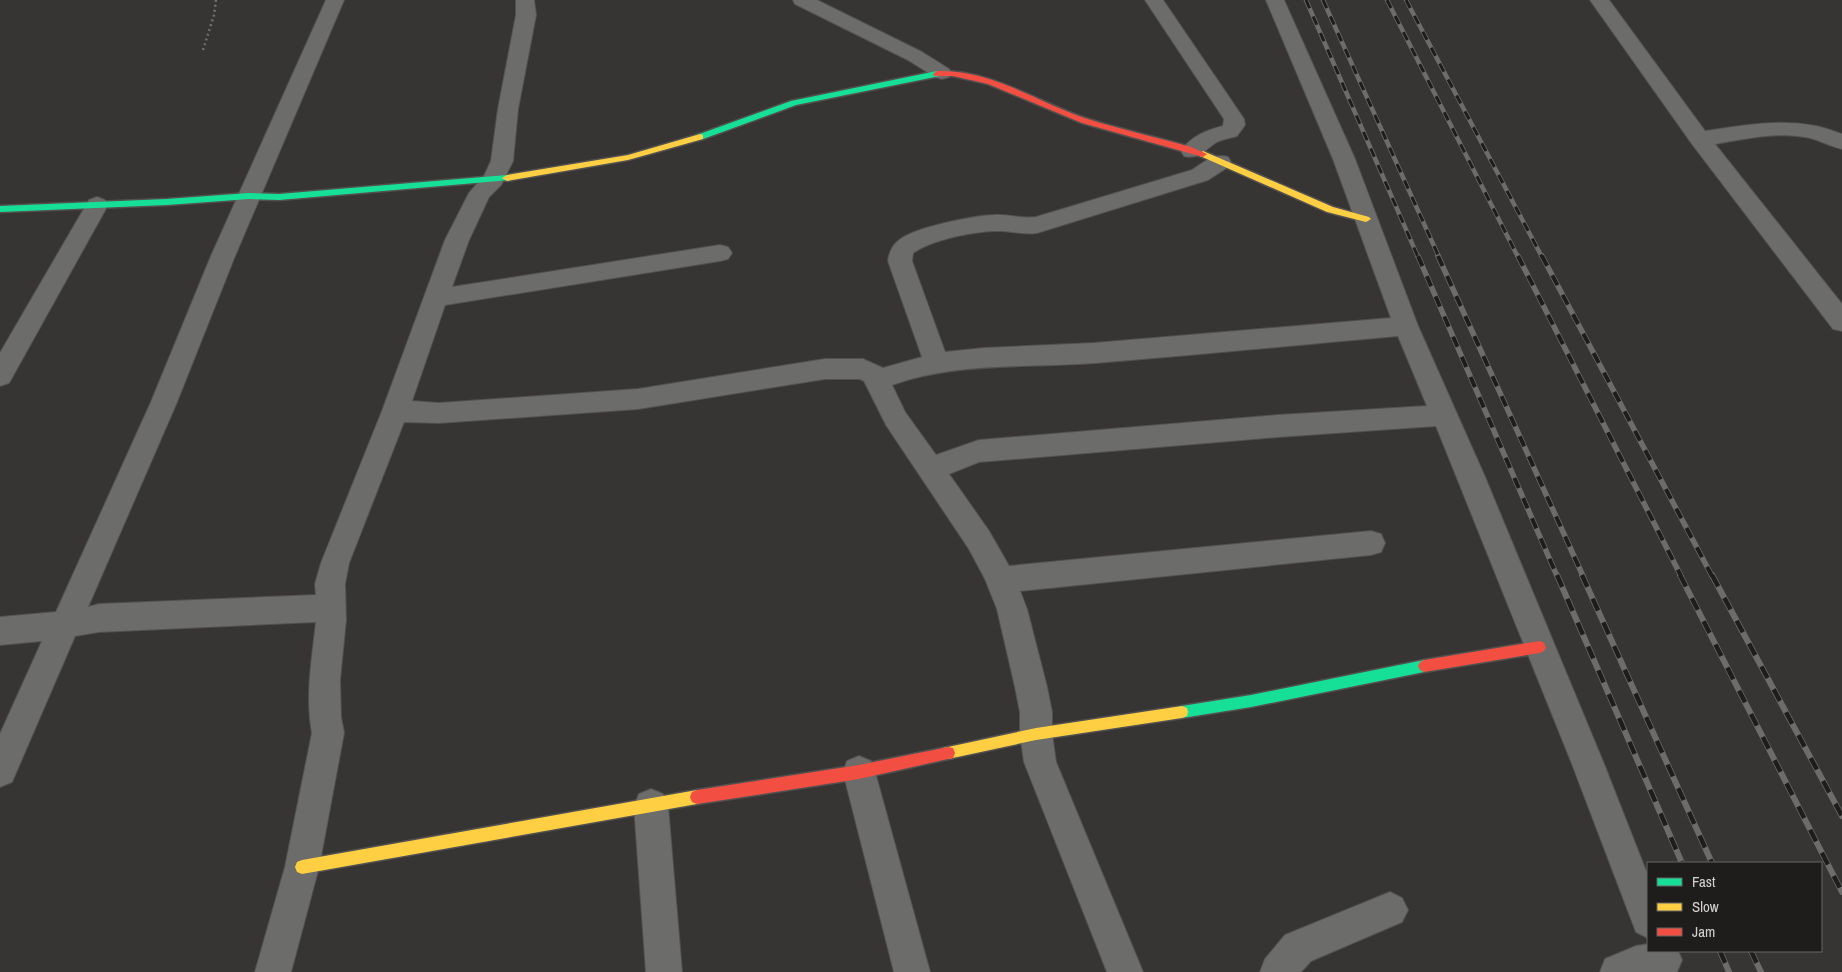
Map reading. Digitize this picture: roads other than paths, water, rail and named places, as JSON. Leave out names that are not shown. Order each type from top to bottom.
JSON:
[{"type":"street","points":[[0,771],[164,402],[249,196],[335,0]]},
{"type":"street","points":[[273,972],[302,867],[328,733],[325,717],[325,680],[331,608],[330,584],[335,563],[395,411],[457,240],[480,193],[493,180],[502,161],[508,109],[526,15],[525,0]]},
{"type":"street","points":[[802,0],[915,56],[942,73]]},
{"type":"street","points":[[1154,0],[1234,119],[1234,125],[1230,131],[1210,136],[1192,151]]},
{"type":"street","points":[[1275,0],[1344,159],[1406,326],[1540,647],[1647,917]]},
{"type":"street","points":[[1599,0],[1700,139],[1842,322]]},
{"type":"street","points":[[0,209],[249,196],[279,197],[493,180],[604,164],[644,155],[794,103],[942,73],[968,76],[992,82],[1082,120],[1192,151],[1330,210],[1366,219]]},
{"type":"street","points":[[1700,139],[1775,127],[1798,128],[1827,135],[1842,142]]},
{"type":"street","points":[[936,362],[900,261],[900,253],[906,245],[922,237],[994,223],[1018,227],[1037,225],[1200,175],[1220,162]]},
{"type":"street","points":[[0,376],[97,205]]},
{"type":"street","points":[[436,298],[720,253]]},
{"type":"street","points":[[878,380],[902,370],[936,362],[973,358],[1092,353],[1406,326]]},
{"type":"street","points":[[395,411],[439,413],[638,399],[708,386],[825,370],[863,369],[874,374],[895,418],[979,540],[1001,580],[1012,610],[1031,687],[1036,712],[1036,734],[1040,762],[1125,972]]},
{"type":"street","points":[[930,470],[960,456],[979,452],[1278,426],[1444,415]]},
{"type":"street","points":[[1001,580],[1371,543]]},
{"type":"street","points":[[0,631],[64,625],[99,618],[331,608]]},
{"type":"street","points":[[302,867],[702,796],[859,772],[1036,734],[1251,700],[1458,659],[1540,647]]},
{"type":"street","points":[[859,772],[912,972]]},
{"type":"street","points":[[651,806],[664,972]]},
{"type":"street","points":[[1278,972],[1298,948],[1390,910]]},
{"type":"street","points":[[1618,972],[1636,964],[1664,961]]},
{"type":"railway","points":[[1306,0],[1418,257]]},
{"type":"railway","points":[[1323,0],[1439,257]]},
{"type":"railway","points":[[1387,0],[1518,257]]},
{"type":"railway","points":[[1406,0],[1542,257]]},
{"type":"railway","points":[[1418,256],[1557,576]]},
{"type":"railway","points":[[1438,256],[1583,576]]},
{"type":"railway","points":[[1518,256],[1681,576]]},
{"type":"railway","points":[[1542,256],[1712,576]]},
{"type":"railway","points":[[1557,575],[1682,862]]},
{"type":"railway","points":[[1582,575],[1712,862]]},
{"type":"railway","points":[[1680,575],[1842,892]]},
{"type":"railway","points":[[1712,575],[1842,816]]},
{"type":"railway","points":[[1720,952],[1729,972]]},
{"type":"railway","points":[[1751,952],[1761,972]]}]
